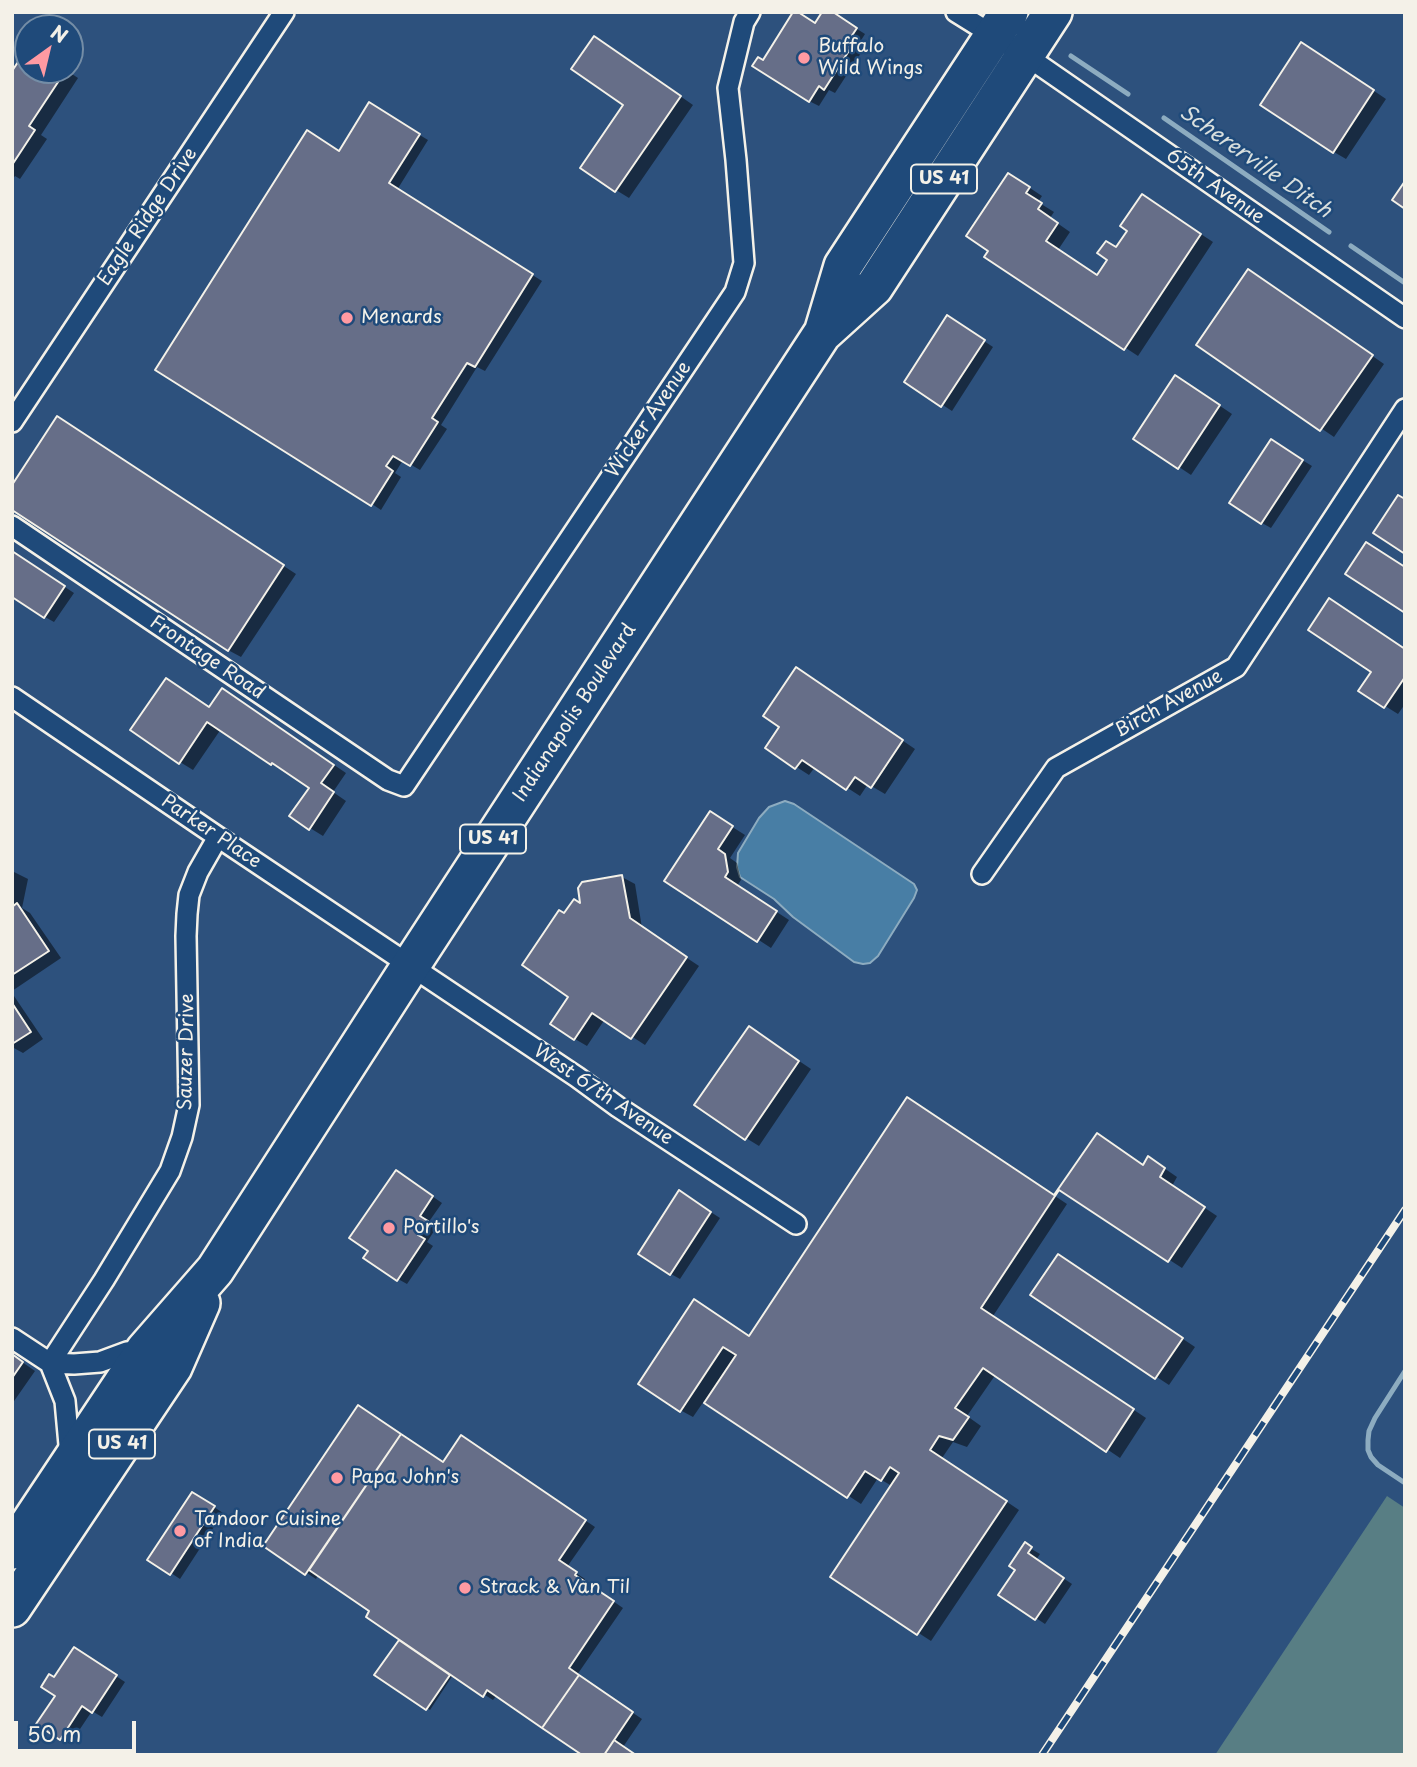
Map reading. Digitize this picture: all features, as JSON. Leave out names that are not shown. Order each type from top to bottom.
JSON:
[{"type":"highway","name":"Indianapolis Boulevard","points":[[12,1550],[145,1350],[215,1270],[822,334],[874,287],[1053,12]]},
{"type":"highway","name":"Indianapolis Boulevard","points":[[822,334],[843,265],[1002,24]]},
{"type":"highway","name":"Indianapolis Boulevard","points":[[12,1608],[173,1367],[215,1270]]},
{"type":"street","name":"Eagle Ridge Drive","points":[[12,422],[284,12]]},
{"type":"street","name":"Wicker Avenue","points":[[404,786],[735,292],[744,263],[728,88],[744,22],[750,12]]},
{"type":"street","name":"65th Avenue","points":[[956,12],[1002,24],[1025,55],[1405,318]]},
{"type":"street","name":"Birch Avenue","points":[[982,874],[1056,768],[1236,667],[1405,409]]},
{"type":"street","name":"Frontage Road","points":[[12,526],[388,780],[404,786]]},
{"type":"street","name":"Parker Place","points":[[12,697],[411,965]]},
{"type":"street","name":"Sauzer Drive","points":[[50,1363],[170,1171],[183,1137],[189,1105],[186,936],[189,895],[198,872],[218,837]]},
{"type":"street","name":"West 67th Avenue","points":[[411,965],[618,1107],[796,1224]]},
{"type":"street","points":[[12,1338],[50,1363],[100,1362],[127,1352],[145,1350]]},
{"type":"street","points":[[50,1363],[65,1401],[71,1462]]},
{"type":"green space","points":[[1387,1496],[1405,1508],[1405,1755],[1215,1755]]},
{"type":"water","points":[[785,801],[794,804],[914,884],[917,890],[914,898],[878,956],[870,963],[854,962],[793,917],[774,899],[740,877],[737,867],[738,853],[759,818],[769,807]]},
{"type":"building","name":"Buffalo Wild Wings","points":[[793,12],[798,12],[815,23],[822,12],[833,12],[857,28],[847,43],[852,46],[824,90],[819,86],[809,102],[752,66],[758,57],[763,60]]},
{"type":"building","points":[[594,36],[681,96],[615,192],[580,168],[623,105],[571,69]]},
{"type":"building","points":[[1301,42],[1374,90],[1333,153],[1260,105]]},
{"type":"building","points":[[14,68],[14,84],[57,84],[29,126],[35,130],[12,165]]},
{"type":"building","name":"Menards","points":[[369,102],[420,134],[389,183],[533,274],[475,367],[467,363],[432,418],[438,422],[410,466],[393,456],[386,466],[393,471],[371,506],[155,370],[307,130],[339,151]]},
{"type":"building","points":[[1008,173],[1030,187],[1026,193],[1042,203],[1038,209],[1058,223],[1046,241],[1097,275],[1107,260],[1097,253],[1106,241],[1116,247],[1127,231],[1120,226],[1142,194],[1201,234],[1124,350],[984,257],[988,251],[966,236]]},
{"type":"building","points":[[1405,181],[1405,209],[1392,200]]},
{"type":"building","points":[[1248,269],[1373,355],[1320,431],[1196,345]]},
{"type":"building","points":[[947,315],[985,340],[941,407],[904,382]]},
{"type":"building","points":[[1175,375],[1220,405],[1178,469],[1133,439]]},
{"type":"building","points":[[57,416],[284,565],[228,651],[12,510],[12,485]]},
{"type":"building","points":[[1271,439],[1303,460],[1261,524],[1229,503]]},
{"type":"building","points":[[1398,495],[1405,499],[1405,554],[1373,533]]},
{"type":"building","points":[[1366,542],[1405,567],[1405,613],[1345,574]]},
{"type":"building","points":[[12,551],[65,586],[44,618],[12,597]]},
{"type":"building","points":[[1329,598],[1405,649],[1405,677],[1384,708],[1358,691],[1371,672],[1308,630]]},
{"type":"building","points":[[796,667],[903,740],[871,788],[855,777],[846,790],[802,760],[795,769],[765,748],[779,727],[763,716]]},
{"type":"building","points":[[166,678],[209,707],[222,688],[334,765],[321,783],[334,792],[309,830],[289,816],[309,788],[207,722],[179,764],[130,730]]},
{"type":"building","points":[[710,811],[733,826],[718,849],[725,854],[728,872],[725,877],[777,911],[757,942],[664,881]]},
{"type":"building","points":[[622,875],[630,918],[687,957],[631,1039],[592,1013],[574,1040],[550,1024],[568,997],[522,965],[559,910],[564,913],[574,899],[580,903],[578,888],[582,882]]},
{"type":"building","points":[[17,903],[49,951],[12,975],[12,907]]},
{"type":"building","points":[[12,1003],[31,1032],[12,1044]]},
{"type":"building","points":[[749,1026],[799,1061],[745,1140],[694,1105]]},
{"type":"building","points":[[907,1097],[1054,1195],[1097,1133],[1143,1165],[1148,1156],[1165,1168],[1160,1177],[1205,1207],[1168,1262],[1059,1190],[981,1308],[1134,1409],[1106,1452],[983,1368],[955,1408],[969,1417],[953,1440],[939,1436],[930,1450],[1007,1501],[917,1635],[830,1577],[899,1473],[890,1467],[881,1481],[865,1471],[847,1498],[704,1403],[736,1355],[723,1347],[680,1412],[638,1384],[694,1299],[749,1336]]},
{"type":"building","name":"Portillo's","points":[[396,1170],[433,1196],[420,1216],[428,1221],[418,1235],[425,1239],[397,1281],[363,1258],[368,1251],[349,1238]]},
{"type":"building","points":[[679,1190],[711,1212],[670,1275],[638,1254]]},
{"type":"building","points":[[1058,1254],[1183,1338],[1155,1379],[1030,1295]]},
{"type":"building","points":[[12,1354],[23,1362],[12,1378]]},
{"type":"building","points":[[358,1405],[401,1434],[305,1575],[263,1546]]},
{"type":"building","name":"Strack & Van Til","points":[[401,1434],[443,1462],[461,1435],[586,1520],[559,1560],[577,1572],[575,1575],[614,1601],[569,1668],[579,1675],[542,1728],[487,1690],[483,1697],[366,1617],[369,1611],[309,1570]]},
{"type":"building","points":[[192,1492],[215,1506],[170,1575],[147,1560]]},
{"type":"building","points":[[1025,1542],[1032,1547],[1028,1553],[1064,1578],[1035,1620],[998,1595],[1015,1570],[1009,1566]]},
{"type":"building","points":[[399,1640],[450,1675],[426,1710],[374,1675]]},
{"type":"building","points":[[74,1647],[117,1675],[92,1713],[82,1706],[60,1740],[36,1724],[55,1696],[41,1687],[49,1674],[54,1677]]},
{"type":"building","points":[[579,1675],[633,1712],[604,1755],[582,1755],[542,1728]]},
{"type":"building","points":[[614,1740],[636,1755],[604,1755]]},
{"type":"waterway","name":"Schererville Ditch","points":[[1071,56],[1128,94]]},
{"type":"waterway","name":"Schererville Ditch","points":[[1164,118],[1329,232]]},
{"type":"waterway","name":"Schererville Ditch","points":[[1351,246],[1405,283]]},
{"type":"waterway","name":"Schererville Ditch","points":[[1405,1371],[1375,1418],[1368,1440],[1371,1457],[1378,1465],[1405,1483]]},
{"type":"railway","points":[[1042,1755],[1405,1210]]},
{"type":"place","name":"Buffalo Wild Wings","points":[[804,58]]},
{"type":"place","name":"Menards","points":[[347,318]]},
{"type":"place","name":"Portillo's","points":[[389,1228]]},
{"type":"place","name":"Papa John's","points":[[337,1478]]},
{"type":"place","name":"Tandoor Cuisine of India","points":[[180,1531]]},
{"type":"place","name":"Strack & Van Til","points":[[465,1588]]}]
